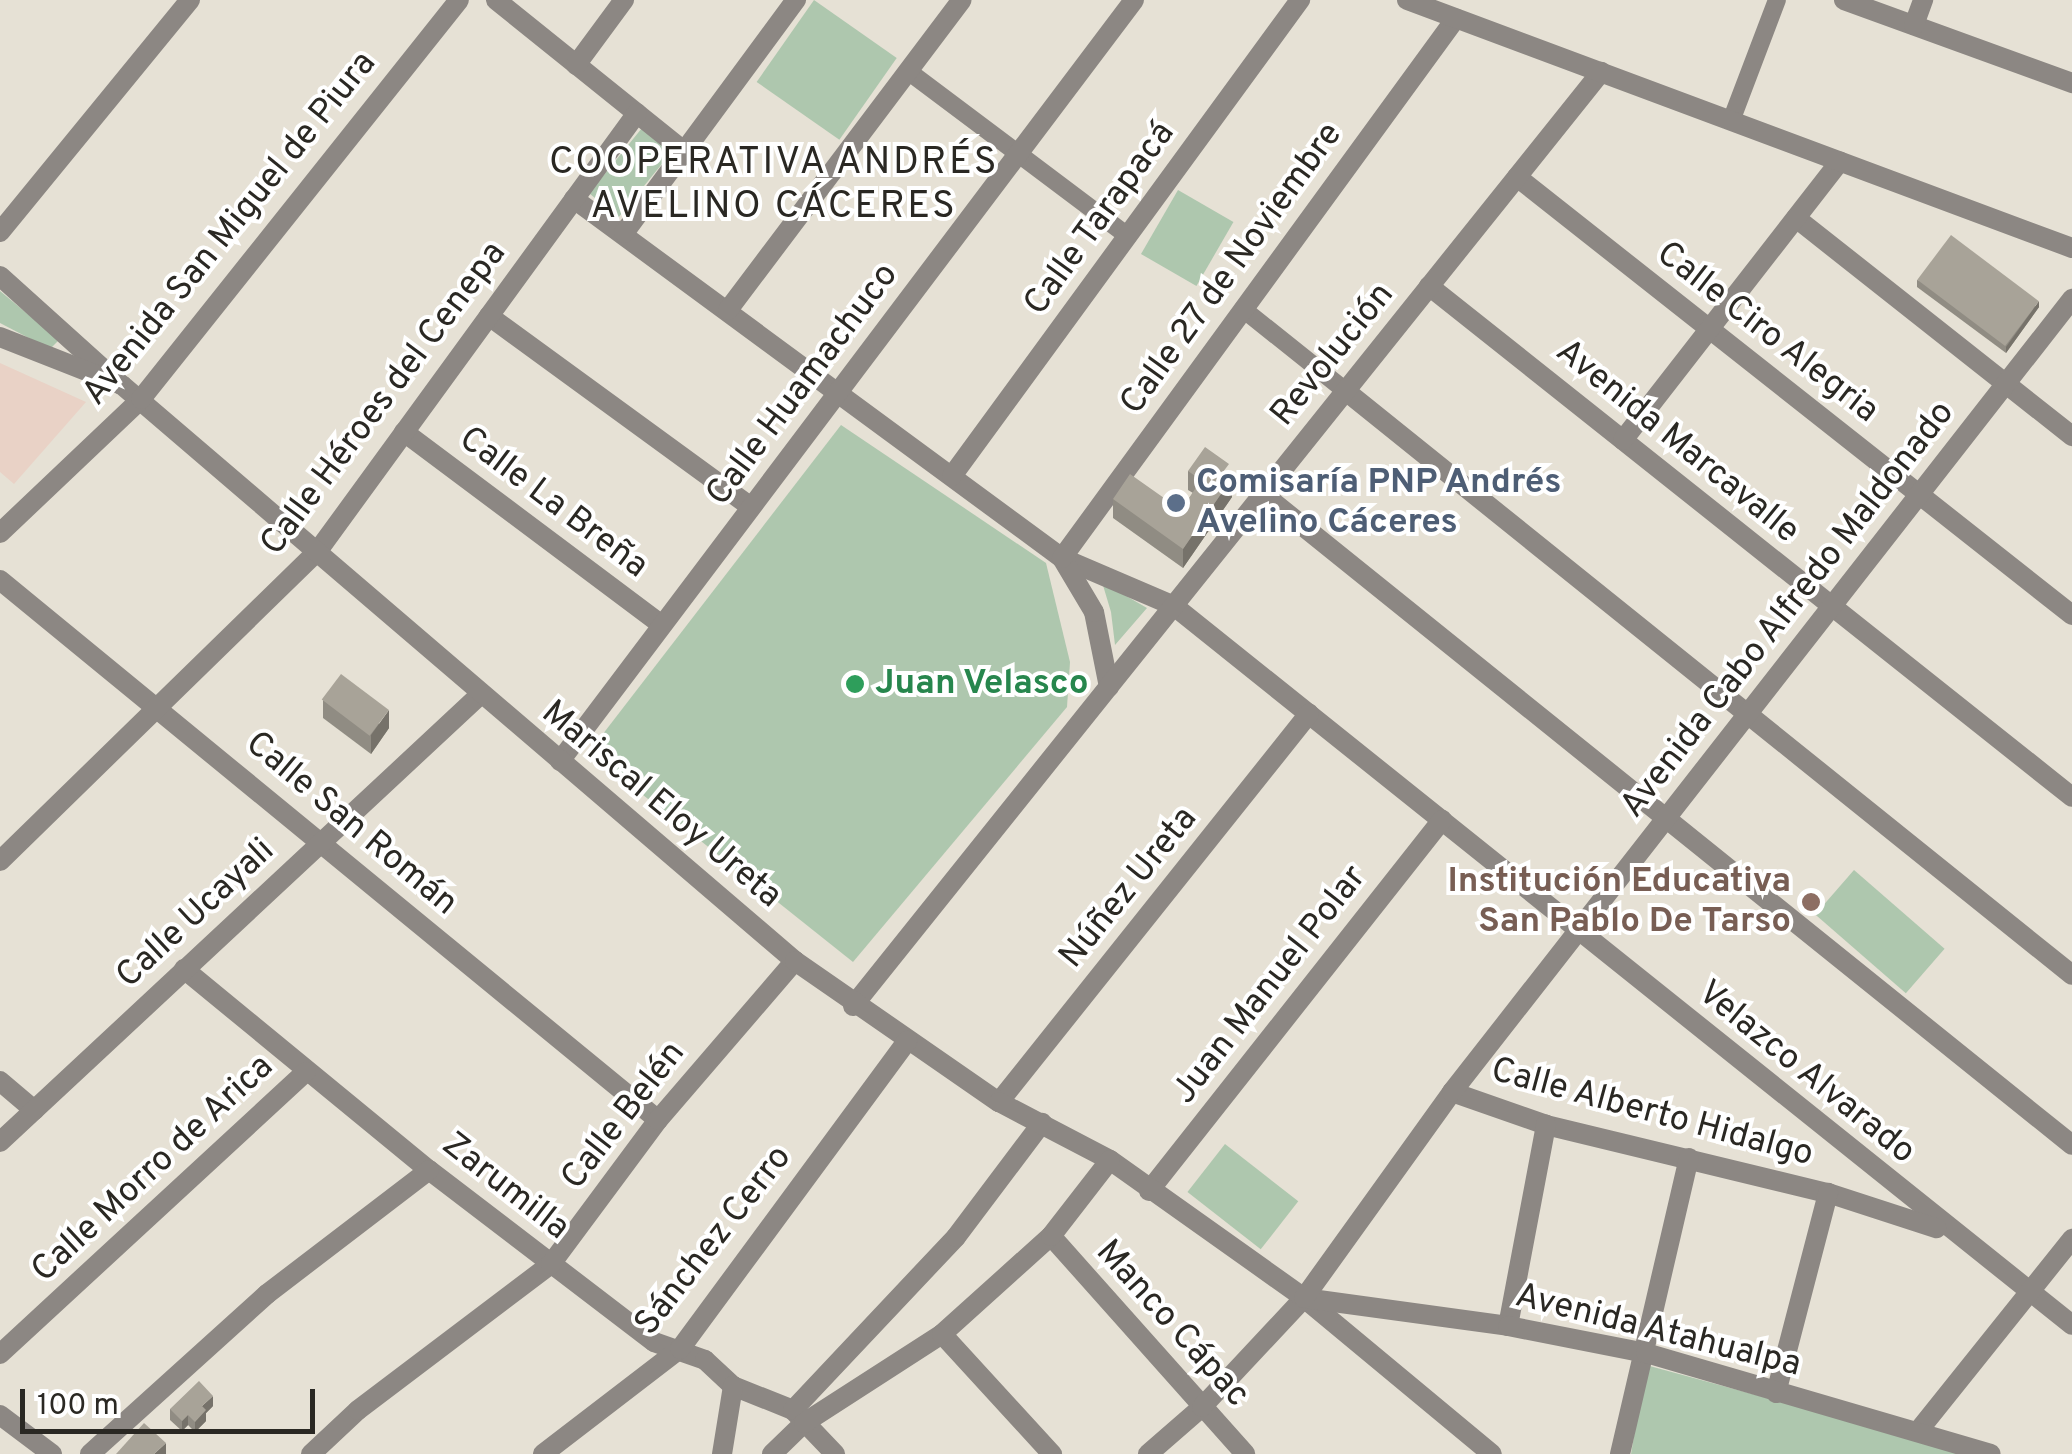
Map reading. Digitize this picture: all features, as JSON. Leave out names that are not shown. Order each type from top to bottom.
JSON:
[{"type":"street","points":[[0,232],[190,0]]},
{"type":"street","name":"Avenida San Miguel de Piura","points":[[0,533],[141,399],[459,0]]},
{"type":"street","points":[[496,0],[684,151]]},
{"type":"street","points":[[576,64],[624,0]]},
{"type":"street","points":[[624,232],[796,0]]},
{"type":"street","points":[[728,310],[962,0]]},
{"type":"street","name":"Calle Huamachuco","points":[[560,761],[1134,0]]},
{"type":"street","name":"Calle Tarapacá","points":[[952,476],[1300,0]]},
{"type":"street","points":[[1408,0],[2072,248]]},
{"type":"street","points":[[1731,120],[1777,0]]},
{"type":"street","points":[[1844,0],[2072,83]]},
{"type":"street","points":[[1914,26],[1923,0]]},
{"type":"street","name":"Calle 27 de Noviembre","points":[[1062,558],[1456,18]]},
{"type":"street","points":[[908,71],[1128,236]]},
{"type":"street","name":"Revolución","points":[[854,1006],[1600,72]]},
{"type":"street","name":"Calle Héroes del Cenepa","points":[[0,861],[317,552],[637,113]]},
{"type":"street","points":[[1623,440],[1840,162]]},
{"type":"street","name":"Calle Ciro Alegria","points":[[1517,177],[2072,615]]},
{"type":"street","points":[[574,199],[624,232],[1062,558],[1094,612],[1108,687]]},
{"type":"street","points":[[1796,218],[2072,436]]},
{"type":"street","points":[[0,276],[122,385]]},
{"type":"street","name":"Avenida Marcavalle","points":[[1429,286],[1832,606],[2068,786]]},
{"type":"street","name":"Avenida Cabo Alfredo Maldonado","points":[[1148,1454],[1202,1407],[1304,1298],[1452,1092],[2072,298]]},
{"type":"street","points":[[1243,309],[2072,975]]},
{"type":"street","points":[[489,316],[751,507]]},
{"type":"street","name":"Mariscal Eloy Ureta","points":[[0,337],[122,385],[141,399],[795,961],[854,1006],[999,1102],[1110,1160],[1304,1298],[1492,1454]]},
{"type":"street","name":"Calle La Breña","points":[[404,432],[662,625]]},
{"type":"street","points":[[1263,494],[2072,1145]]},
{"type":"street","name":"Velazco Alvarado","points":[[1062,558],[1174,606],[1950,1233],[2072,1324]]},
{"type":"street","name":"Calle San Román","points":[[0,580],[162,707],[320,843],[658,1120]]},
{"type":"street","name":"Calle Ucayali","points":[[0,1142],[481,694]]},
{"type":"street","name":"Núñez Ureta","points":[[999,1102],[1309,714]]},
{"type":"street","name":"Juan Manuel Polar","points":[[1149,1191],[1442,820]]},
{"type":"street","name":"Calle Belén","points":[[311,1454],[358,1410],[552,1264],[658,1120],[795,961]]},
{"type":"street","name":"Zarumilla","points":[[184,969],[428,1170],[654,1342],[706,1360],[733,1386],[798,1417]]},
{"type":"street","name":"Sánchez Cerro","points":[[543,1454],[680,1348],[907,1041]]},
{"type":"street","name":"Calle Morro de Arica","points":[[0,1354],[306,1072]]},
{"type":"street","points":[[0,1081],[34,1110]]},
{"type":"street","name":"Calle Alberto Hidalgo","points":[[1452,1092],[1546,1125],[1828,1193],[1950,1233]]},
{"type":"street","points":[[772,1454],[798,1417],[956,1237],[1042,1123]]},
{"type":"street","points":[[1508,1326],[1546,1125]]},
{"type":"street","points":[[1620,1454],[1689,1158]]},
{"type":"street","points":[[798,1417],[942,1334],[1050,1236],[1110,1160]]},
{"type":"street","points":[[90,1454],[267,1294],[428,1170]]},
{"type":"street","points":[[1776,1393],[1828,1193]]},
{"type":"street","name":"Manco Cápac","points":[[1050,1236],[1245,1454]]},
{"type":"street","points":[[1919,1430],[2072,1239]]},
{"type":"street","name":"Avenida Atahualpa","points":[[1304,1298],[1508,1326],[1646,1354],[1919,1430],[1991,1454]]},
{"type":"street","points":[[942,1334],[1052,1454]]},
{"type":"street","points":[[722,1454],[733,1386]]},
{"type":"street","points":[[0,1415],[52,1454]]},
{"type":"street","points":[[798,1417],[835,1454]]},
{"type":"street","points":[[15,1454],[29,1436]]},
{"type":"shaded area","points":[[0,363],[86,402],[14,484],[0,472]]},
{"type":"green space","points":[[814,0],[897,58],[839,140],[757,82]]},
{"type":"green space","points":[[642,128],[672,152],[619,217],[589,193]]},
{"type":"green space","points":[[1178,190],[1233,222],[1196,286],[1141,254]]},
{"type":"green space","points":[[0,291],[59,340],[50,349],[0,323]]},
{"type":"green space","name":"Juan Velasco","points":[[841,425],[1046,563],[1070,662],[1067,707],[853,962],[589,752]]},
{"type":"green space","points":[[1102,582],[1147,608],[1115,645],[1111,612]]},
{"type":"green space","points":[[1854,870],[1945,949],[1906,993],[1815,915]]},
{"type":"green space","points":[[1225,1144],[1298,1201],[1261,1249],[1187,1192]]},
{"type":"green space","points":[[1646,1365],[1973,1454],[1631,1454]]},
{"type":"building","points":[[1951,235],[2039,301],[2005,346],[1917,280]]},
{"type":"building","points":[[1205,447],[1229,464],[1223,472],[1232,478],[1183,549],[1113,499],[1130,474],[1181,510],[1201,480],[1188,471]]},
{"type":"building","points":[[341,674],[389,710],[370,736],[322,700]]},
{"type":"building","points":[[199,1381],[213,1396],[202,1406],[206,1410],[195,1422],[188,1415],[182,1421],[170,1409]]},
{"type":"building","points":[[144,1423],[166,1443],[154,1454],[116,1454]]},
{"type":"place","name":"Comisaría PNP Andrés Avelino Cáceres","points":[[1176,503]]},
{"type":"place","name":"Juan Velasco","points":[[855,684]]},
{"type":"place","name":"Institución Educativa San Pablo De Tarso","points":[[1811,902]]},
{"type":"district","name":"COOPERATIVA ANDRÉS AVELINO CÁCERES","points":[[774,186]]}]
